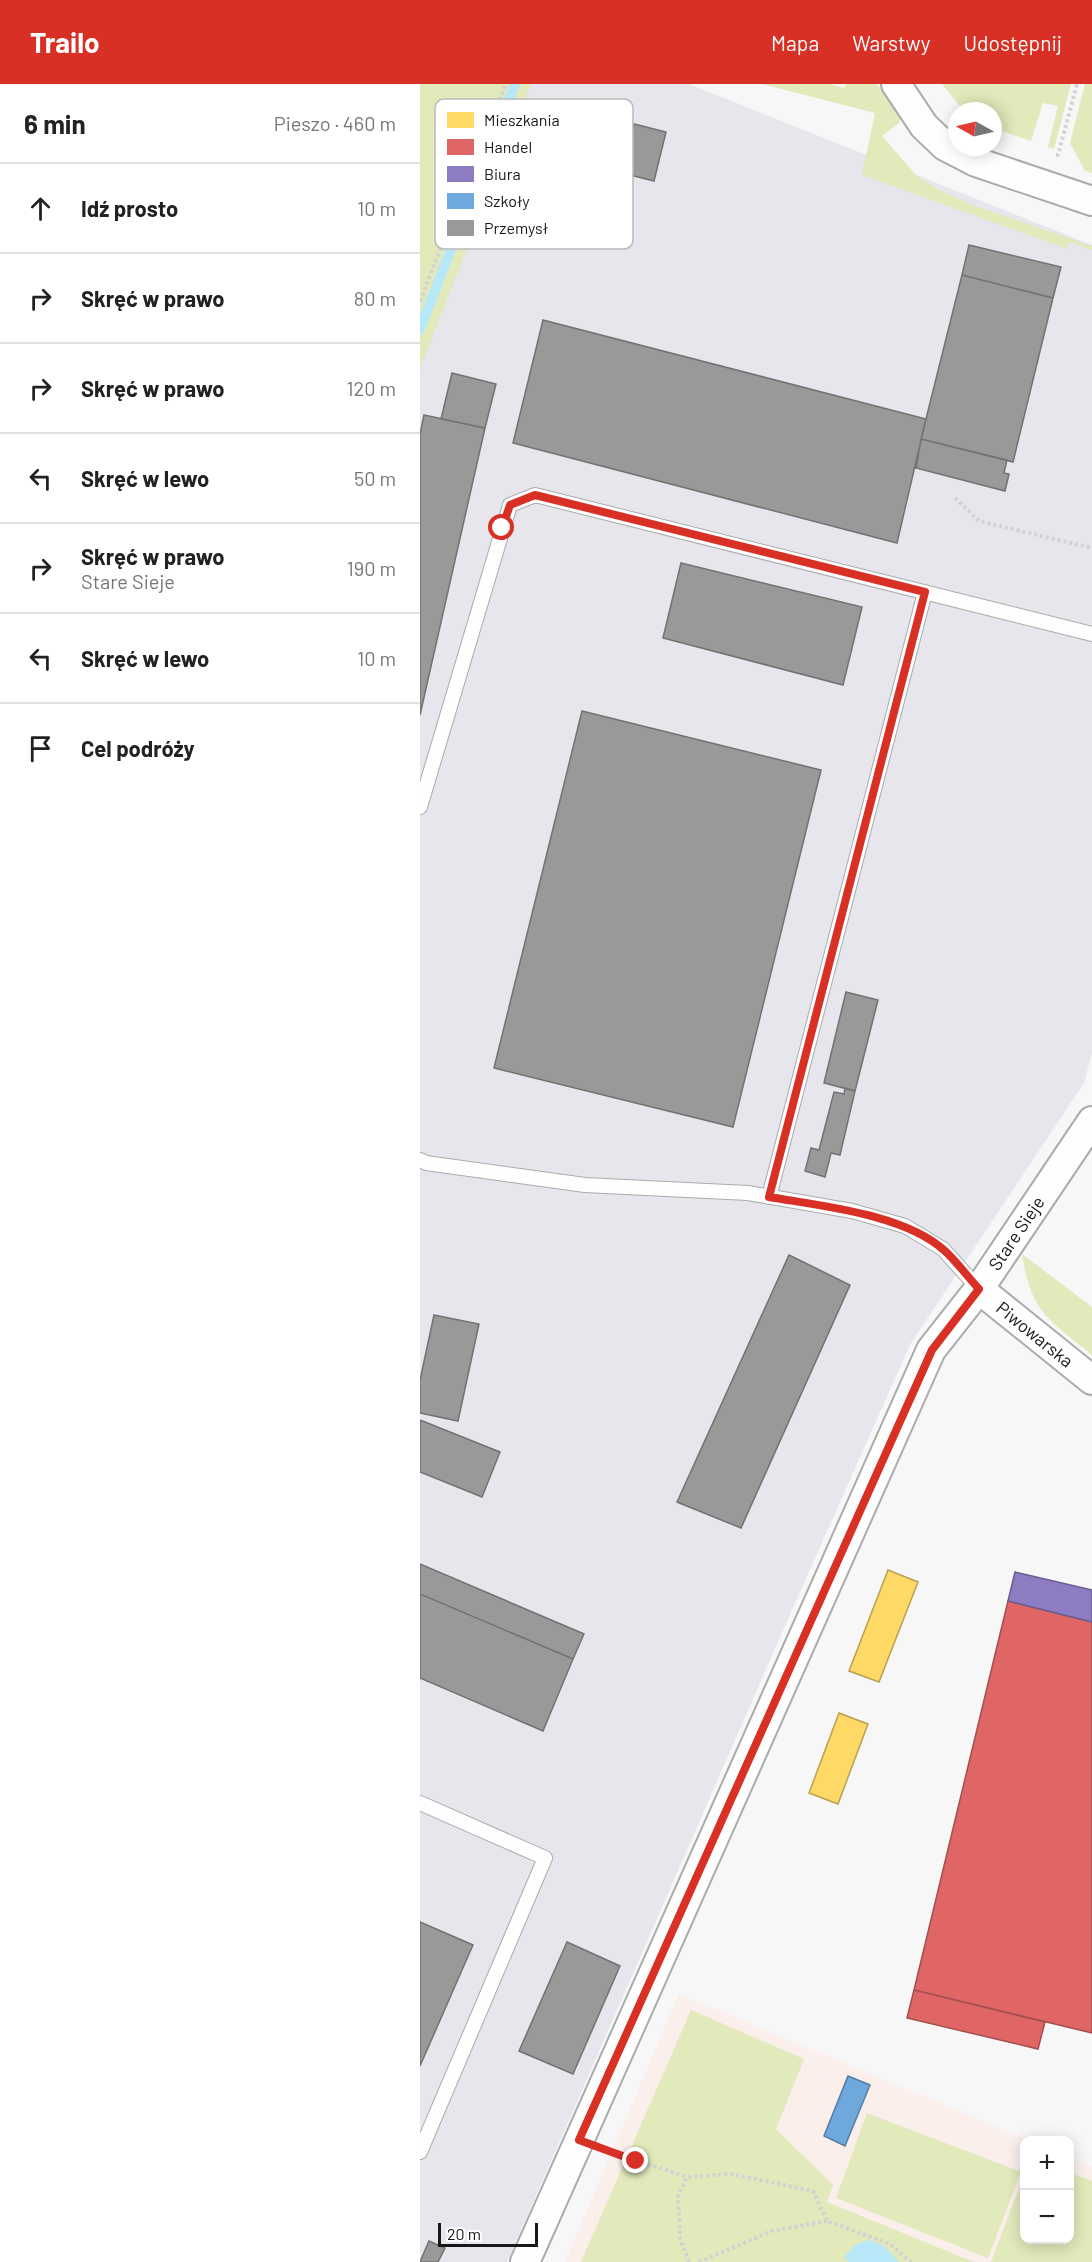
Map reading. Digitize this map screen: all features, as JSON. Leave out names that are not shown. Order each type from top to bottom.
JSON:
[{"type":"street","points":[[896,84],[924,126],[945,146],[976,162],[1092,201]]},
{"type":"street","name":"Stare Sieje","points":[[525,2262],[932,1350],[979,1289],[1092,1121]]},
{"type":"street","name":"Piwowarska","points":[[979,1289],[1092,1380]]},
{"type":"lane","points":[[420,807],[510,505],[535,495],[1092,634]]},
{"type":"lane","points":[[769,1197],[925,592]]},
{"type":"lane","points":[[420,1160],[426,1163],[585,1185],[748,1193],[852,1211],[905,1226],[944,1250],[979,1289]]},
{"type":"lane","points":[[420,1803],[545,1858],[420,2152]]},
{"type":"path","points":[[500,99],[506,84]]},
{"type":"path","points":[[1047,152],[1058,155],[1077,84]]},
{"type":"path","points":[[420,302],[441,249]]},
{"type":"path","points":[[955,498],[979,520],[1092,548]]},
{"type":"path","points":[[579,2140],[611,2153],[687,2177],[732,2174],[813,2192],[827,2221]]},
{"type":"path","points":[[687,2177],[678,2196],[680,2238],[689,2262]]},
{"type":"path","points":[[699,2262],[772,2231],[827,2221],[890,2244],[912,2262]]},
{"type":"shaded area","points":[[531,84],[689,84],[1092,245],[1092,1053],[1084,1083],[911,1343],[507,2262],[420,2262],[420,367],[466,249],[633,249],[633,99],[525,99]]},
{"type":"shaded area","points":[[679,1994],[1020,2137],[1020,2244],[1074,2244],[1074,2160],[1092,2167],[1092,2262],[565,2262]]},
{"type":"green space","points":[[420,84],[531,84],[525,99],[435,99],[435,249],[467,249],[420,369]]},
{"type":"green space","points":[[762,84],[829,84],[844,88],[846,84],[877,84],[901,117],[899,123],[882,136],[917,176],[941,191],[973,205],[1092,246],[1092,250],[1069,242],[1067,249],[862,175],[875,113]]},
{"type":"green space","points":[[942,84],[1071,84],[1054,149],[1048,147],[1058,106],[1043,103],[1031,141],[1002,131],[1002,102],[957,102]]},
{"type":"green space","points":[[1085,84],[1092,84],[1092,173],[1085,171],[1070,143]]},
{"type":"green space","points":[[1022,1254],[1092,1307],[1092,1355],[1044,1313],[1031,1290]]},
{"type":"green space","points":[[691,2010],[804,2059],[776,2129],[833,2185],[827,2202],[974,2262],[581,2262]]},
{"type":"green space","points":[[867,2113],[1020,2172],[988,2258],[836,2198]]},
{"type":"green space","points":[[1074,2174],[1092,2181],[1092,2262],[991,2262],[1020,2186],[1020,2244],[1074,2244]]},
{"type":"water","points":[[869,2240],[884,2246],[899,2262],[849,2262],[844,2257],[855,2245]]},
{"type":"building: Mieszkania","points":[[888,1570],[918,1582],[879,1682],[849,1671]]},
{"type":"building: Mieszkania","points":[[839,1713],[868,1724],[838,1804],[809,1793]]},
{"type":"building: Handel","points":[[1008,1601],[1092,1622],[1092,2033],[914,1990]]},
{"type":"building: Handel","points":[[914,1990],[1045,2022],[1038,2049],[907,2018]]},
{"type":"building: Biura","points":[[1015,1572],[1092,1590],[1092,1622],[1008,1601]]},
{"type":"building: Szkoły","points":[[848,2076],[870,2085],[845,2146],[824,2136]]},
{"type":"building: Przemysł","points":[[634,124],[666,132],[654,181],[633,176]]},
{"type":"building: Przemysł","points":[[969,245],[1061,267],[1053,298],[962,275]]},
{"type":"building: Przemysł","points":[[962,275],[1053,298],[1013,462],[921,439]]},
{"type":"building: Przemysł","points":[[543,320],[926,419],[897,543],[513,443]]},
{"type":"building: Przemysł","points":[[452,373],[496,384],[485,428],[441,419]]},
{"type":"building: Przemysł","points":[[424,415],[485,428],[420,715],[420,434]]},
{"type":"building: Przemysł","points":[[921,439],[1007,460],[1004,473],[1009,474],[1005,491],[916,468]]},
{"type":"building: Przemysł","points":[[681,563],[862,607],[843,685],[663,638]]},
{"type":"building: Przemysł","points":[[582,711],[821,770],[733,1127],[494,1068]]},
{"type":"building: Przemysł","points":[[846,992],[878,1000],[855,1091],[824,1083]]},
{"type":"building: Przemysł","points":[[845,1088],[855,1091],[840,1155],[831,1153],[825,1177],[805,1171],[811,1148],[819,1150],[834,1092],[844,1094]]},
{"type":"building: Przemysł","points":[[789,1255],[850,1285],[741,1528],[677,1502]]},
{"type":"building: Przemysł","points":[[434,1315],[479,1324],[458,1421],[420,1413],[420,1380]]},
{"type":"building: Przemysł","points":[[420,1420],[500,1452],[482,1497],[420,1472]]},
{"type":"building: Przemysł","points":[[420,1564],[584,1634],[573,1659],[420,1594]]},
{"type":"building: Przemysł","points":[[420,1594],[573,1659],[543,1731],[420,1678]]},
{"type":"building: Przemysł","points":[[420,1922],[473,1945],[420,2066]]},
{"type":"building: Przemysł","points":[[567,1942],[620,1966],[573,2074],[519,2051]]},
{"type":"building: Przemysł","points":[[429,2241],[445,2248],[438,2262],[420,2262]]},
{"type":"waterway","points":[[509,99],[515,84]]},
{"type":"waterway","points":[[420,329],[451,249]]},
{"type":"route","points":[[502,528],[510,505],[535,495],[925,592],[769,1197],[852,1211],[905,1226],[944,1250],[979,1289],[932,1350],[579,2140],[636,2161]]}]
